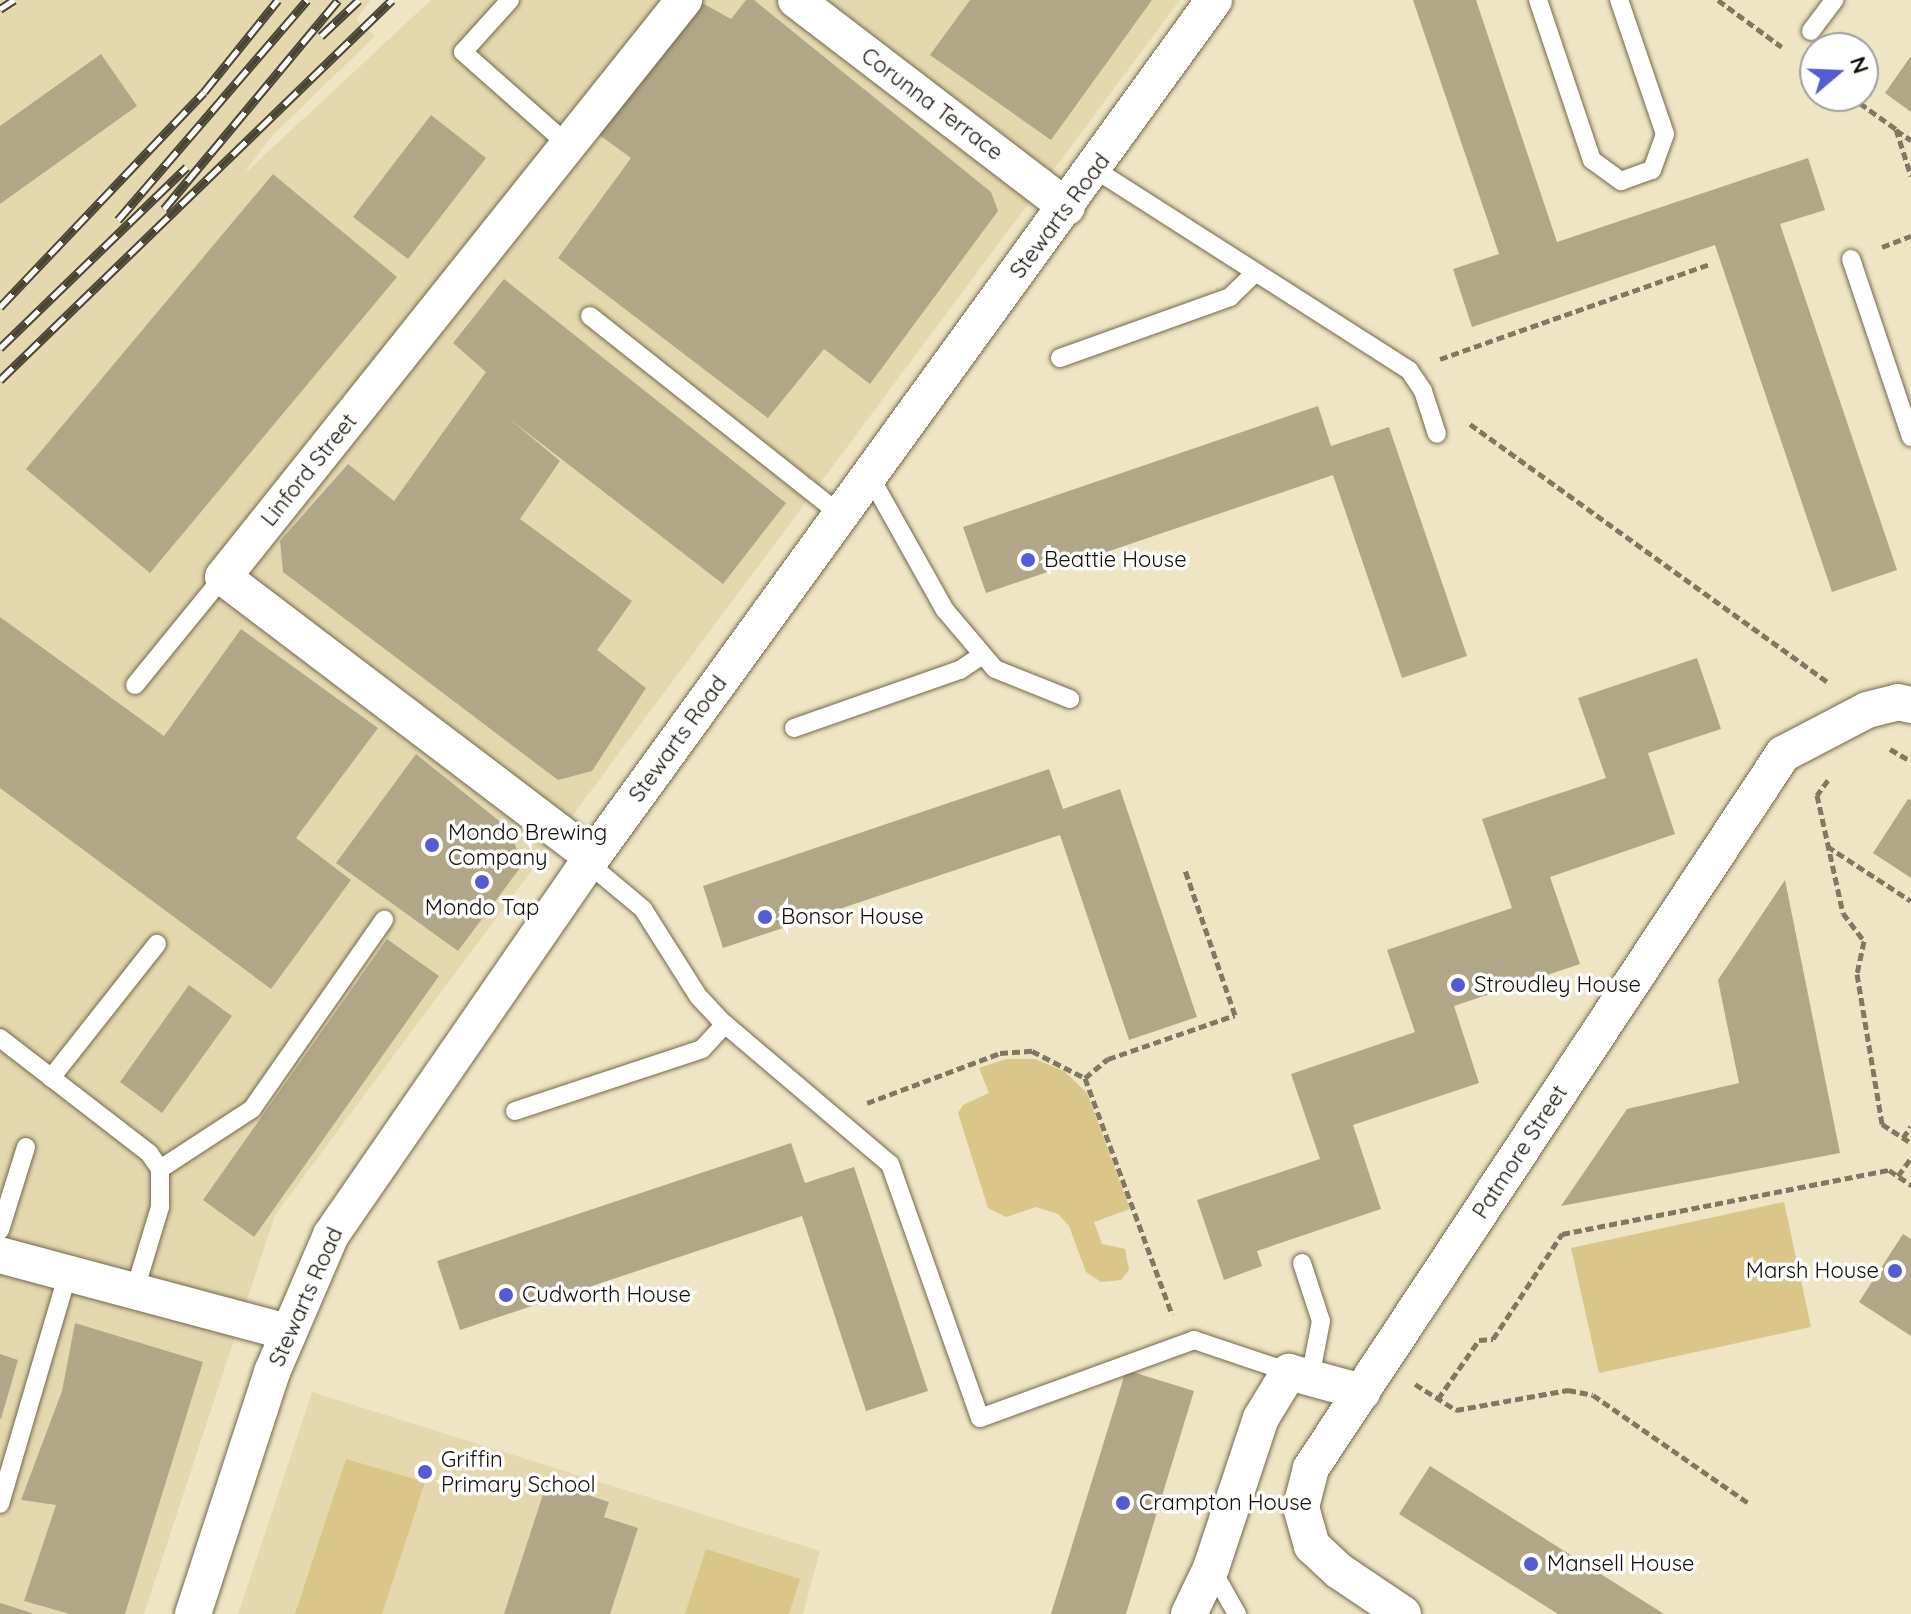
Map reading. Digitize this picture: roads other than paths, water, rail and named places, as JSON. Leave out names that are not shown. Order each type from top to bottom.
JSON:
[{"type":"street","name":"Linford Street","points":[[223,577],[684,0]]},
{"type":"street","name":"Corunna Terrace","points":[[796,0],[1067,207]]},
{"type":"street","name":"Stewarts Road","points":[[193,1614],[287,1332],[331,1235],[590,860],[868,473],[1096,170],[1214,0]]},
{"type":"street","points":[[223,577],[590,860]]},
{"type":"street","name":"Patmore Street","points":[[1403,1614],[1339,1571],[1312,1546],[1301,1507],[1311,1468],[1783,754],[1867,710],[1898,702],[1911,705]]},
{"type":"street","points":[[0,1255],[287,1332]]},
{"type":"street","points":[[1189,1614],[1211,1568],[1261,1418],[1300,1375],[1362,1392]]},
{"type":"lane","points":[[510,0],[463,52],[568,145]]},
{"type":"lane","points":[[1538,0],[1592,160],[1621,181],[1652,170],[1665,134],[1619,0]]},
{"type":"lane","points":[[1811,31],[1834,0]]},
{"type":"lane","points":[[1096,170],[1254,274],[1409,370],[1423,391],[1437,434]]},
{"type":"lane","points":[[1851,259],[1911,437]]},
{"type":"lane","points":[[1060,358],[1230,297],[1254,274]]},
{"type":"lane","points":[[590,316],[840,514]]},
{"type":"lane","points":[[868,473],[945,610],[982,655],[995,669],[1070,699]]},
{"type":"lane","points":[[135,685],[223,577]]},
{"type":"lane","points":[[794,728],[960,670],[982,655]]},
{"type":"lane","points":[[590,860],[643,909],[698,996],[725,1024],[890,1164],[980,1418],[1194,1340],[1300,1375],[1321,1321],[1302,1263]]},
{"type":"lane","points":[[160,1169],[252,1109],[384,920]]},
{"type":"lane","points":[[51,1078],[157,944]]},
{"type":"lane","points":[[515,1111],[702,1049],[725,1024]]},
{"type":"lane","points":[[0,1038],[149,1153],[160,1169],[160,1207],[135,1290]]},
{"type":"lane","points":[[0,1230],[26,1147]]},
{"type":"lane","points":[[0,1504],[68,1273]]},
{"type":"lane","points":[[1211,1568],[1237,1614]]},
{"type":"railway","points":[[0,9],[14,0]]},
{"type":"railway","points":[[0,307],[204,92],[278,0]]},
{"type":"railway","points":[[118,220],[307,0]]},
{"type":"railway","points":[[164,209],[338,0]]},
{"type":"railway","points":[[321,36],[359,0]]},
{"type":"railway","points":[[0,380],[392,0]]},
{"type":"railway","points":[[0,348],[187,167]]},
{"type":"place","name":"Beattie House","points":[[1028,560]]},
{"type":"place","name":"Mondo Brewing Company","points":[[432,845]]},
{"type":"place","name":"Mondo Tap","points":[[482,882]]},
{"type":"place","name":"Bonsor House","points":[[765,917]]},
{"type":"place","name":"Stroudley House","points":[[1458,985]]},
{"type":"place","name":"Marsh House","points":[[1895,1271]]},
{"type":"place","name":"Cudworth House","points":[[506,1295]]},
{"type":"place","name":"Griffin Primary School","points":[[425,1472]]},
{"type":"place","name":"Crampton House","points":[[1123,1503]]},
{"type":"place","name":"Mansell House","points":[[1531,1564]]}]
